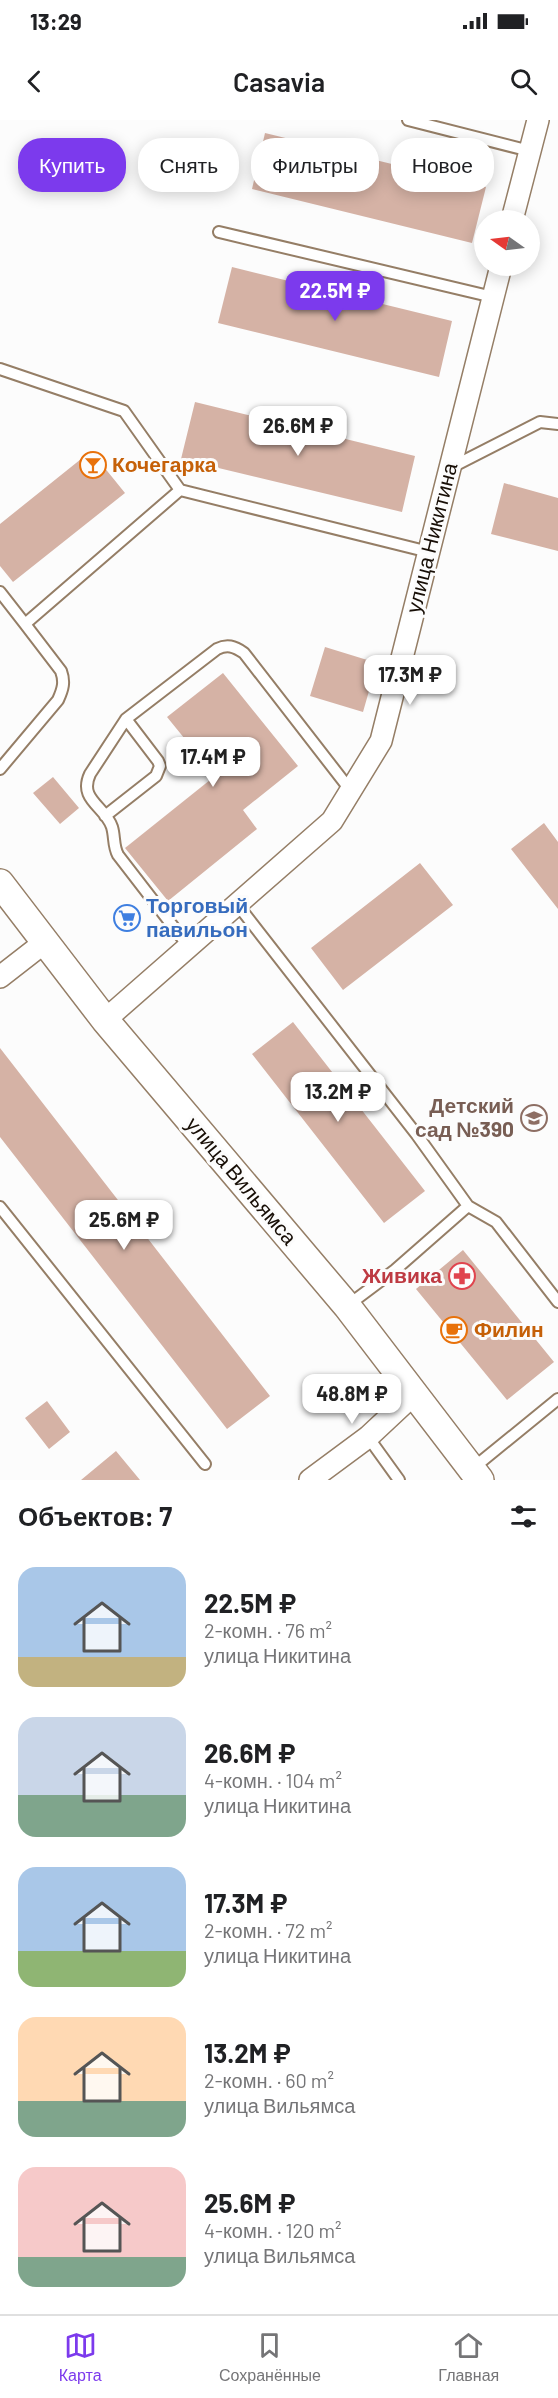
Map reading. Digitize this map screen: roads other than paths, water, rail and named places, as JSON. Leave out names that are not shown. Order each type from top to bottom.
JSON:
[{"type":"street","points":[[515,210],[537,120]]},
{"type":"street","name":"улица Никитина","points":[[105,1020],[332,821],[381,741],[498,276]]},
{"type":"street","name":"улица Вильямса","points":[[0,883],[105,1020],[347,1306],[476,1474]]},
{"type":"street","points":[[0,977],[45,942]]},
{"type":"street","points":[[310,1480],[368,1437],[414,1394]]},
{"type":"lane","points":[[408,120],[530,151]]},
{"type":"lane","points":[[219,232],[493,297]]},
{"type":"lane","points":[[0,369],[124,411],[180,490],[429,552]]},
{"type":"lane","points":[[450,468],[540,422],[558,424]]},
{"type":"lane","points":[[25,624],[180,490]]},
{"type":"lane","points":[[0,592],[61,670],[64,680],[58,700],[0,769]]},
{"type":"lane","points":[[189,947],[118,855],[114,847],[113,829],[87,791],[86,782],[126,719],[217,649],[225,645],[236,647],[244,652],[351,791]]},
{"type":"lane","points":[[105,816],[156,776],[159,771],[158,761],[126,719]]},
{"type":"lane","points":[[237,904],[403,1116],[468,1206],[496,1222],[558,1302]]},
{"type":"lane","points":[[347,1306],[395,1270],[468,1206]]},
{"type":"lane","points":[[0,1207],[205,1464]]},
{"type":"lane","points":[[476,1474],[558,1399]]},
{"type":"lane","points":[[368,1437],[399,1480]]},
{"type":"place","name":"Кочегарка","points":[[93,465]]},
{"type":"place","name":"Торговый павильон","points":[[127,918]]},
{"type":"place","name":"Детский сад №390","points":[[534,1118]]},
{"type":"place","name":"Живика","points":[[462,1276]]},
{"type":"place","name":"Филин","points":[[454,1330]]}]
